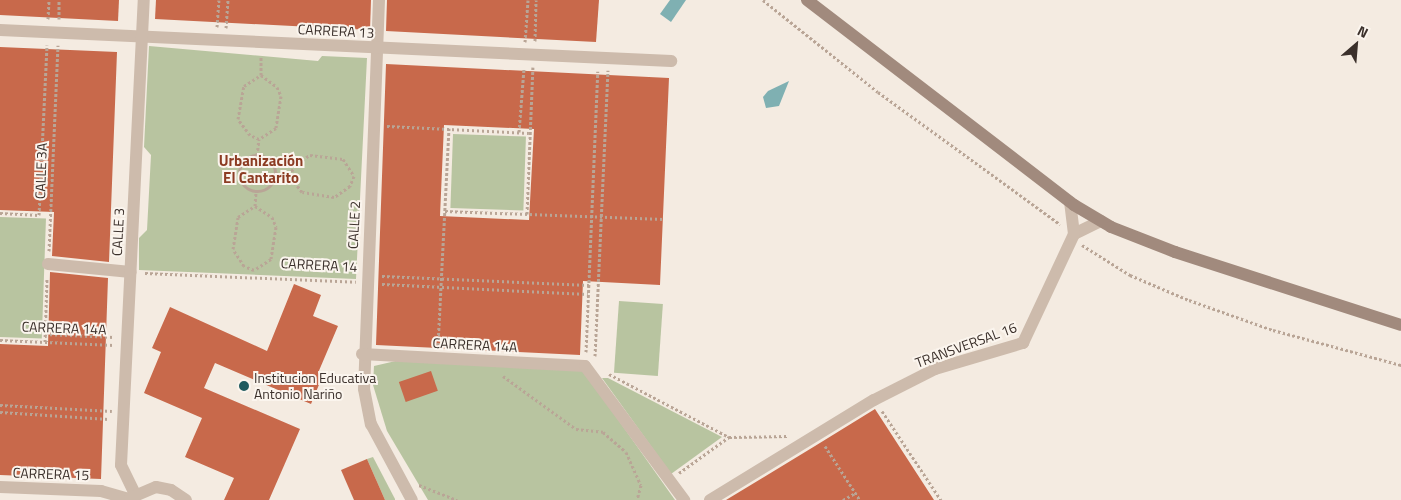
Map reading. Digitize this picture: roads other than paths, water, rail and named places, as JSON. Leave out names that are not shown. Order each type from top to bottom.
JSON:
[{"type":"main road","points":[[807,0],[1070,202],[1101,221],[1167,250],[1401,325]]},
{"type":"street","name":"CALLE 3","points":[[131,497],[121,465],[144,0]]},
{"type":"street","name":"CALLE 2","points":[[379,0],[362,354],[371,424],[412,500]]},
{"type":"street","name":"CARRERA 13","points":[[0,30],[671,61]]},
{"type":"street","points":[[1070,202],[1074,234],[1101,221]]},
{"type":"street","name":"TRANSVERSAL 16","points":[[710,500],[874,400],[935,369],[1023,343],[1074,234]]},
{"type":"street","points":[[48,264],[131,272]]},
{"type":"street","name":"CARRERA 14A","points":[[362,354],[590,368],[684,500]]},
{"type":"street","points":[[121,465],[149,488]]},
{"type":"street","name":"CARRERA 15","points":[[0,487],[131,497]]},
{"type":"street","points":[[131,497],[149,488],[171,490],[186,500]]},
{"type":"water","points":[[670,0],[686,0],[671,22],[660,14]]},
{"type":"water","points":[[789,81],[779,106],[766,108],[763,97],[768,91]]},
{"type":"place","name":"Institucion Educativa Antonio Nariño","points":[[244,386]]},
{"type":"district","name":"Urbanización El Cantarito","points":[[261,168]]}]
